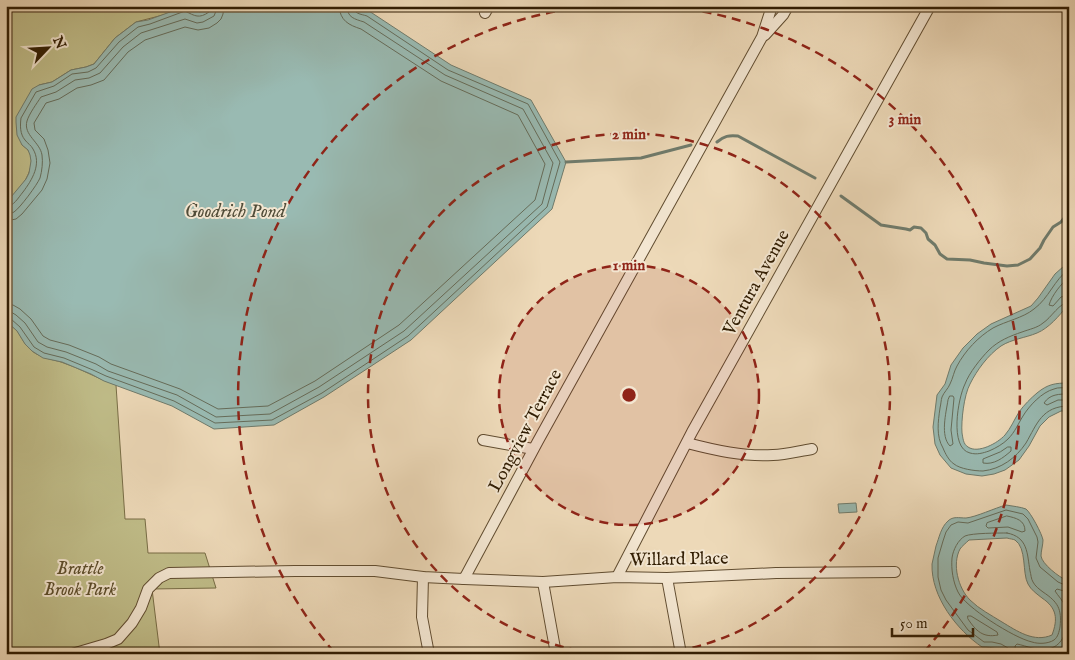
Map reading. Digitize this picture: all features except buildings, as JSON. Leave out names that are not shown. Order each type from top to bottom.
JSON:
[{"type":"street","name":"Longview Terrace","points":[[464,579],[762,37],[772,6]]},
{"type":"street","name":"Longview Terrace","points":[[762,37],[783,15],[788,6]]},
{"type":"street","name":"Ventura Avenue","points":[[617,577],[687,443],[930,6]]},
{"type":"street","points":[[483,440],[534,449]]},
{"type":"street","points":[[687,443],[737,454],[783,454],[812,449]]},
{"type":"street","points":[[72,654],[118,639],[132,623],[141,608],[148,590],[159,578],[166,574],[375,571],[423,577],[464,579]]},
{"type":"street","name":"Willard Place","points":[[464,579],[543,582],[617,577],[667,578],[776,573],[895,572]]},
{"type":"street","points":[[423,577],[422,617],[429,654]]},
{"type":"street","points":[[667,578],[681,654]]},
{"type":"street","points":[[543,582],[556,654]]},
{"type":"green space","points":[[6,6],[198,6],[200,12],[190,8],[136,22],[115,38],[94,64],[71,70],[52,82],[39,85],[22,145],[31,156],[31,164],[26,179],[6,203]]},
{"type":"green space","name":"Brattle Brook Park","points":[[6,322],[17,331],[26,345],[35,353],[42,357],[68,364],[116,385],[125,519],[145,519],[148,553],[205,553],[216,588],[152,589],[160,654],[6,654]]},
{"type":"water","name":"Goodrich Pond","points":[[209,6],[349,6],[369,11],[451,65],[531,100],[566,162],[552,209],[411,340],[324,397],[274,425],[214,429],[172,406],[104,381],[62,362],[43,358],[25,344],[17,331],[6,321],[6,203],[29,173],[30,155],[17,135],[16,117],[32,89],[52,82],[71,70],[94,64],[115,38],[136,22],[148,20],[181,8],[190,8],[200,12]]},
{"type":"water","points":[[1069,264],[1069,304],[1046,328],[1001,346],[987,358],[976,373],[968,389],[962,433],[965,444],[968,447],[977,449],[988,447],[1002,438],[1019,412],[1035,395],[1045,388],[1060,383],[1069,383],[1069,411],[1061,411],[1049,417],[1040,426],[1019,460],[1005,470],[982,476],[966,474],[951,468],[940,455],[935,444],[933,427],[937,395],[945,384],[951,365],[963,348],[977,334],[991,324],[1031,306],[1055,274]]},
{"type":"water","points":[[856,503],[857,512],[839,513],[838,504]]},
{"type":"water","points":[[1006,505],[1028,511],[1042,537],[1042,559],[1055,573],[1066,580],[1069,579],[1069,654],[1008,654],[989,647],[982,647],[964,632],[947,612],[936,589],[932,564],[940,533],[948,521],[952,518],[970,517]],"holes":[[[1007,538],[1015,540],[1019,544],[1029,586],[1051,606],[1055,614],[1052,635],[1039,638],[1020,632],[977,606],[966,595],[959,583],[956,562],[960,549],[969,540]]]},
{"type":"waterway","points":[[717,142],[727,136],[738,136],[815,178]]},
{"type":"waterway","points":[[566,162],[641,158],[691,145]]},
{"type":"waterway","points":[[841,196],[881,225],[910,230],[914,227],[921,228],[940,254],[947,259],[970,260],[1007,266],[1018,265],[1030,259],[1040,248],[1053,227],[1061,222],[1069,212]]}]
